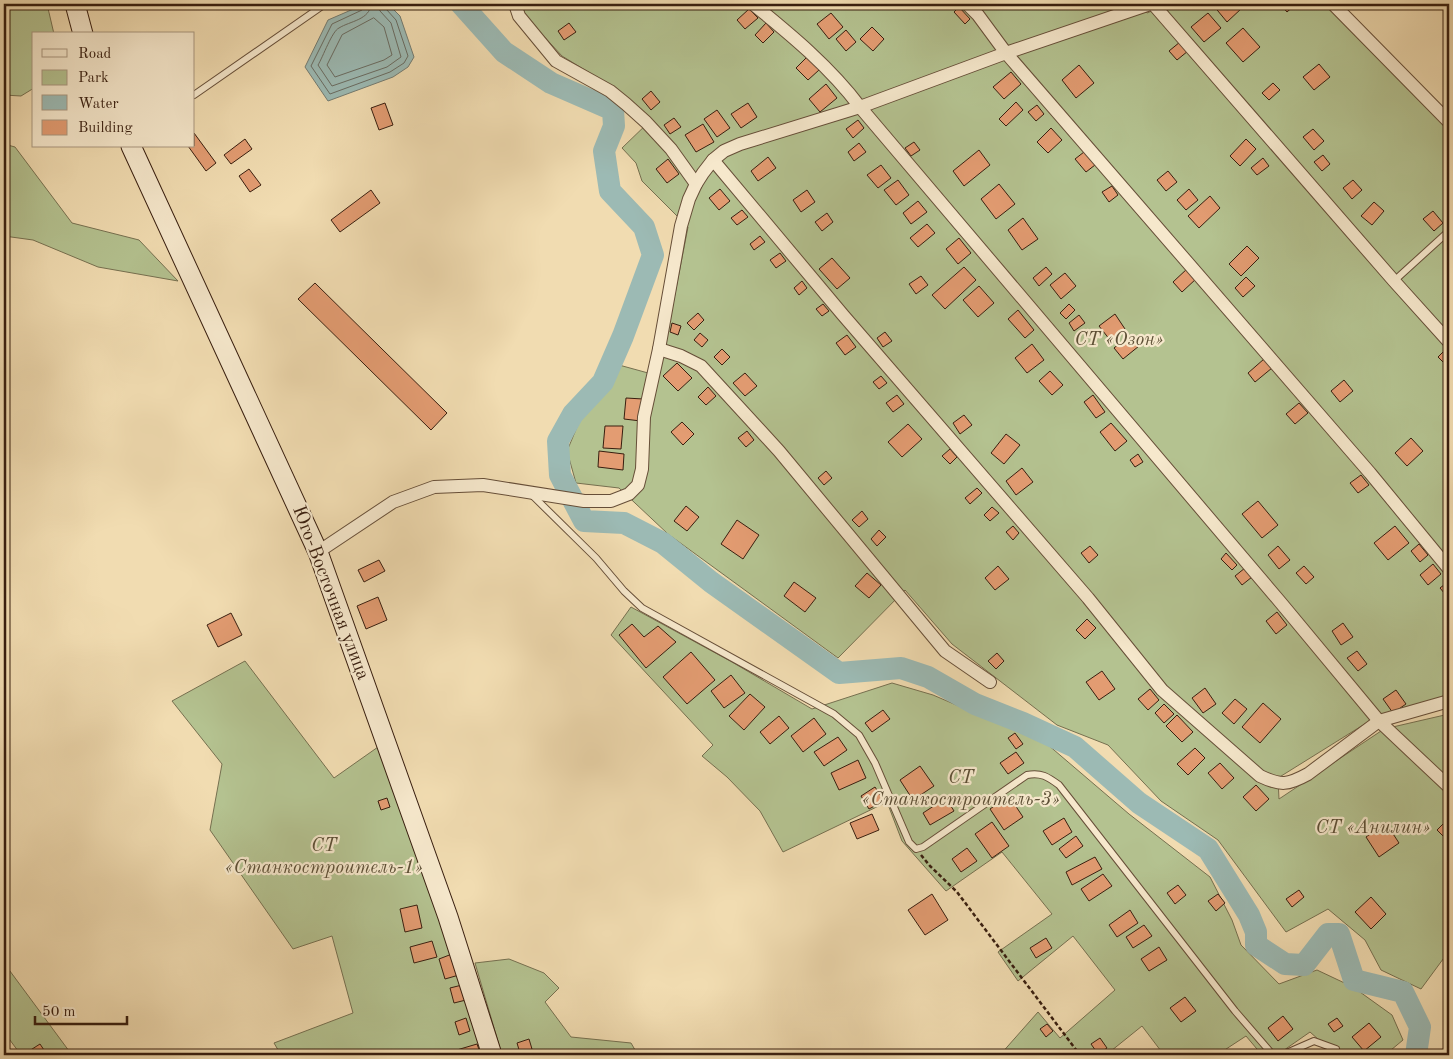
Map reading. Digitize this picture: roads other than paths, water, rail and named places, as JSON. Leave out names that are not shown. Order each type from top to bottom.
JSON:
[{"type":"street","points":[[75,4],[82,32]]},
{"type":"street","points":[[515,4],[519,16],[556,61],[610,91],[626,104],[646,122],[671,150],[696,184]]},
{"type":"street","points":[[753,4],[804,46],[845,87],[1379,721],[1449,787]]},
{"type":"street","points":[[968,4],[1006,53],[1370,473],[1449,567]]},
{"type":"street","points":[[318,552],[393,502],[434,487],[483,485],[584,501],[611,501],[629,494],[638,485],[642,469],[644,417],[659,349],[681,226],[696,184],[713,160],[724,151],[740,144],[860,107],[1006,53],[1151,4],[1449,342]]},
{"type":"street","points":[[1333,4],[1449,122]]},
{"type":"street","name":"Юго-Восточная улица","points":[[132,148],[318,552],[448,917],[492,1055]]},
{"type":"street","points":[[713,160],[843,315],[1088,598],[1162,690],[1260,776],[1274,782],[1285,783],[1295,780],[1308,774],[1379,721],[1449,701]]},
{"type":"street","points":[[659,349],[681,356],[701,366],[779,451],[945,651],[990,682]]},
{"type":"lane","points":[[195,94],[325,4]]},
{"type":"lane","points":[[1394,281],[1449,231]]},
{"type":"lane","points":[[528,492],[596,558],[624,591],[642,608],[834,714],[859,736],[875,763],[909,842],[916,849],[923,847],[1027,774],[1036,773],[1046,776],[1060,785],[1225,999],[1273,1055]]},
{"type":"lane","points":[[1282,1055],[1314,1041],[1336,1049]]},
{"type":"water","points":[[365,4],[388,4],[400,16],[414,57],[408,67],[393,77],[328,101],[305,67],[328,20]]},
{"type":"waterway","points":[[461,4],[504,52],[551,83],[613,110],[614,126],[604,151],[610,191],[644,227],[653,255],[623,336],[603,382],[573,414],[558,441],[560,475],[584,521],[624,523],[663,543],[711,582],[839,673],[901,668],[928,677],[975,704],[1023,723],[1075,747],[1139,803],[1208,849],[1249,915],[1256,932],[1256,945],[1285,964],[1304,965],[1328,934],[1339,934],[1354,980],[1403,992],[1420,1027],[1416,1055]]},
{"type":"park label","name":"СТ «Озон»","points":[[1119,340]]},
{"type":"park label","name":"СТ «Станкостроитель-3»","points":[[961,789]]},
{"type":"park label","name":"СТ «Анилин»","points":[[1373,828]]},
{"type":"park label","name":"СТ «Станкостроитель-1»","points":[[324,857]]}]
